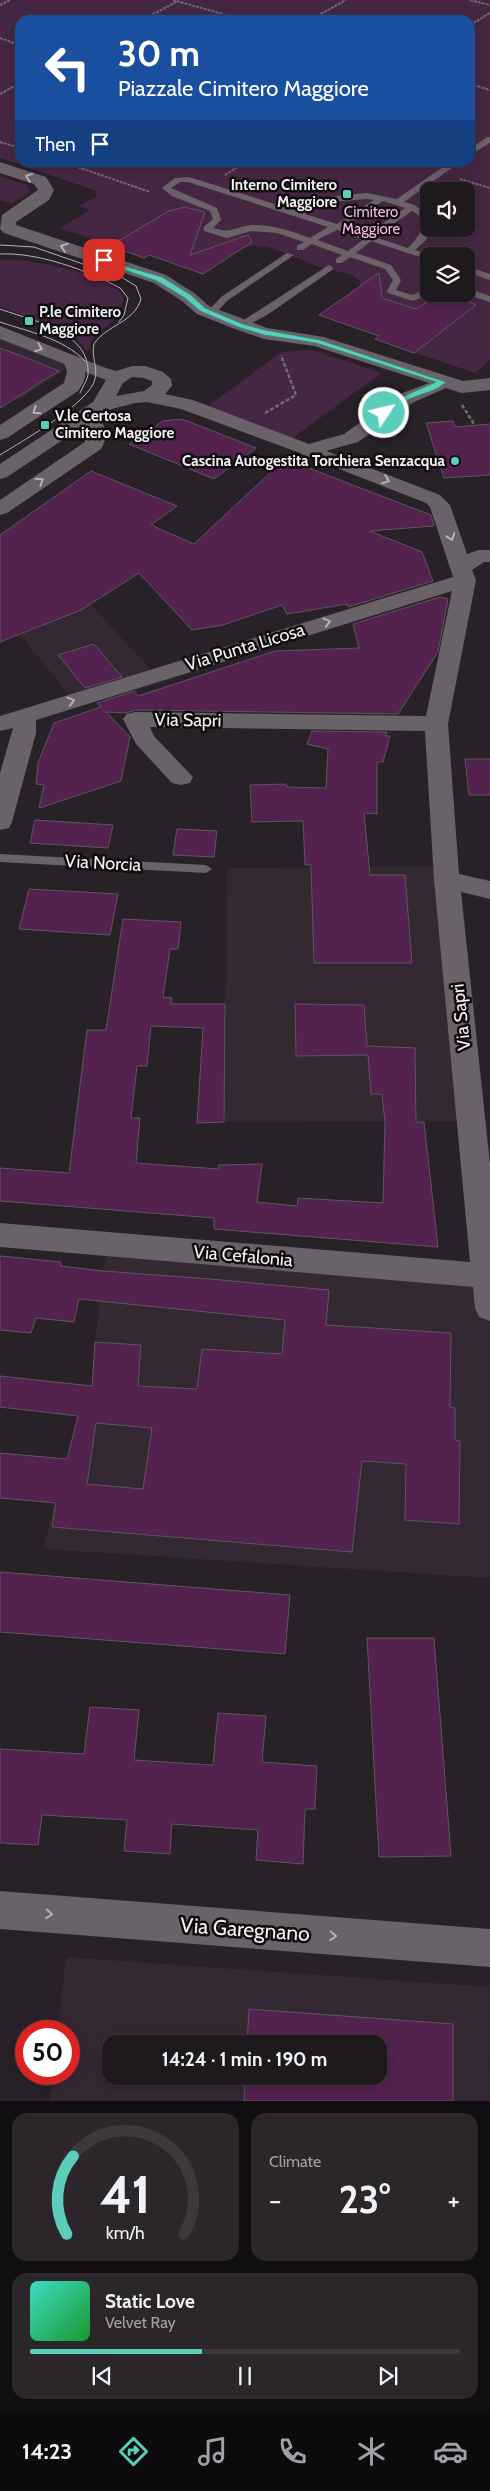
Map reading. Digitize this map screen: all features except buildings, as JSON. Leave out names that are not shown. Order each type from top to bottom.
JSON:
[{"type":"street","points":[[0,167],[40,181],[46,190],[43,196],[6,217],[6,222],[10,229],[160,279],[211,313],[240,325],[264,332],[317,341],[462,387],[490,384]]},
{"type":"street","points":[[0,332],[72,361],[115,381],[120,393],[148,392],[222,404],[336,443]]},
{"type":"street","points":[[0,434],[71,387],[77,376],[76,367],[72,361]]},
{"type":"street","points":[[0,509],[94,445],[97,434],[93,411],[115,381],[133,372],[147,372],[158,376],[148,392]]},
{"type":"street","points":[[308,450],[351,438],[406,398],[432,389],[442,382]]},
{"type":"street","points":[[0,473],[93,411],[148,392],[186,404],[433,499],[440,505],[463,574]]},
{"type":"street","name":"Via Punta Licosa","points":[[0,724],[463,574],[479,556],[490,556]]},
{"type":"street","name":"Via Sapri","points":[[463,574],[436,724],[447,880],[490,1308]]},
{"type":"street","points":[[0,822],[7,756],[24,733],[25,716]]},
{"type":"street","name":"Via Sapri","points":[[181,777],[144,738],[135,719],[436,724]]},
{"type":"street","points":[[447,880],[490,890]]},
{"type":"street","name":"Via Cefalonia","points":[[0,1235],[487,1276]]},
{"type":"street","name":"Via Garegnano","points":[[0,1910],[490,1948]]},
{"type":"lane","points":[[475,150],[490,139]]},
{"type":"lane","points":[[398,202],[449,167]]},
{"type":"lane","points":[[420,254],[189,179],[175,181],[166,188],[168,192],[206,205],[214,210],[216,220],[207,229],[227,235],[244,229],[267,228],[311,241],[382,264],[392,271],[397,280],[390,290],[413,298],[420,294]]},
{"type":"lane","points":[[298,214],[317,203],[335,198],[362,196],[398,202],[412,207],[424,217],[428,227],[425,238],[409,250]]},
{"type":"lane","points":[[300,248],[332,227],[338,227],[382,198]]},
{"type":"lane","points":[[339,261],[367,241],[368,237],[412,207]]},
{"type":"lane","points":[[211,313],[224,299],[290,255]]},
{"type":"lane","points":[[240,325],[264,313],[329,268]]},
{"type":"lane","points":[[475,272],[490,277]]},
{"type":"lane","points":[[475,294],[490,299]]},
{"type":"lane","name":"Via Norcia","points":[[0,858],[206,869]]},
{"type":"path","points":[[0,5],[10,0]]},
{"type":"path","points":[[173,0],[227,15]]},
{"type":"path","points":[[319,15],[346,0]]},
{"type":"path","points":[[470,0],[490,5]]},
{"type":"path","points":[[152,15],[179,1]]},
{"type":"path","points":[[475,22],[490,13]]},
{"type":"path","points":[[0,38],[15,42]]},
{"type":"path","points":[[0,94],[15,86]]},
{"type":"path","points":[[475,86],[490,90]]},
{"type":"path","points":[[0,142],[15,146]]},
{"type":"path","points":[[78,167],[154,193]]},
{"type":"path","points":[[257,417],[296,395],[280,353]]},
{"type":"shaded area","points":[[0,334],[58,357],[67,368],[19,400],[0,392]]},
{"type":"shaded area","points":[[91,605],[154,673],[73,699],[20,635]]},
{"type":"shaded area","points":[[443,866],[469,1121],[224,1122],[227,868]]},
{"type":"shaded area","points":[[106,1255],[485,1283],[490,1326],[490,1578],[44,1549],[59,1482],[65,1467],[76,1423],[85,1422],[92,1383],[99,1301]]},
{"type":"shaded area","points":[[66,1957],[489,1987],[490,2101],[50,2101],[52,2085],[80,2085],[80,2020],[59,2020]]},
{"type":"green space","name":"Cimitero Maggiore","points":[[0,0],[490,0],[490,360],[475,373],[375,339],[382,334],[323,314],[357,290],[360,286],[360,281],[352,275],[320,267],[269,247],[241,248],[203,274],[152,253],[144,258],[60,228],[90,210],[79,206],[96,197],[97,194],[94,190],[26,167],[475,167],[475,15],[15,15],[15,163],[0,158]]},
{"type":"green space","points":[[0,176],[27,185],[30,192],[11,204],[0,200]]},
{"type":"green space","points":[[0,260],[47,264],[101,280],[115,288],[123,296],[122,306],[113,321],[96,336],[91,342],[89,350],[86,351],[75,336],[0,306]]},
{"type":"green space","points":[[312,350],[381,373],[290,440],[204,409],[281,352]]},
{"type":"tram line","points":[[0,245],[34,247],[123,278],[136,286],[141,299],[137,307],[126,319],[105,332],[94,344],[95,379],[90,389],[81,399],[54,421],[0,455]]},
{"type":"tram line","points":[[0,254],[14,254],[46,259],[93,275],[120,288],[128,298],[124,315],[119,322]]},
{"type":"tram line","points":[[0,309],[57,330],[70,338],[80,348],[86,360],[88,375],[80,393]]},
{"type":"tram line","points":[[0,322],[56,341],[85,361]]},
{"type":"place","name":"Interno Cimitero Maggiore","points":[[347,194]]},
{"type":"place","name":"P.le Cimitero Maggiore","points":[[29,321]]},
{"type":"place","name":"V.le Certosa Cimitero Maggiore","points":[[45,425]]},
{"type":"place","name":"Cascina Autogestita Torchiera Senzacqua","points":[[455,461]]},
{"type":"route","points":[[104,260],[160,279],[188,297],[203,310],[240,325],[278,335],[290,335],[317,341],[442,382],[432,389],[406,398],[384,413]]}]
